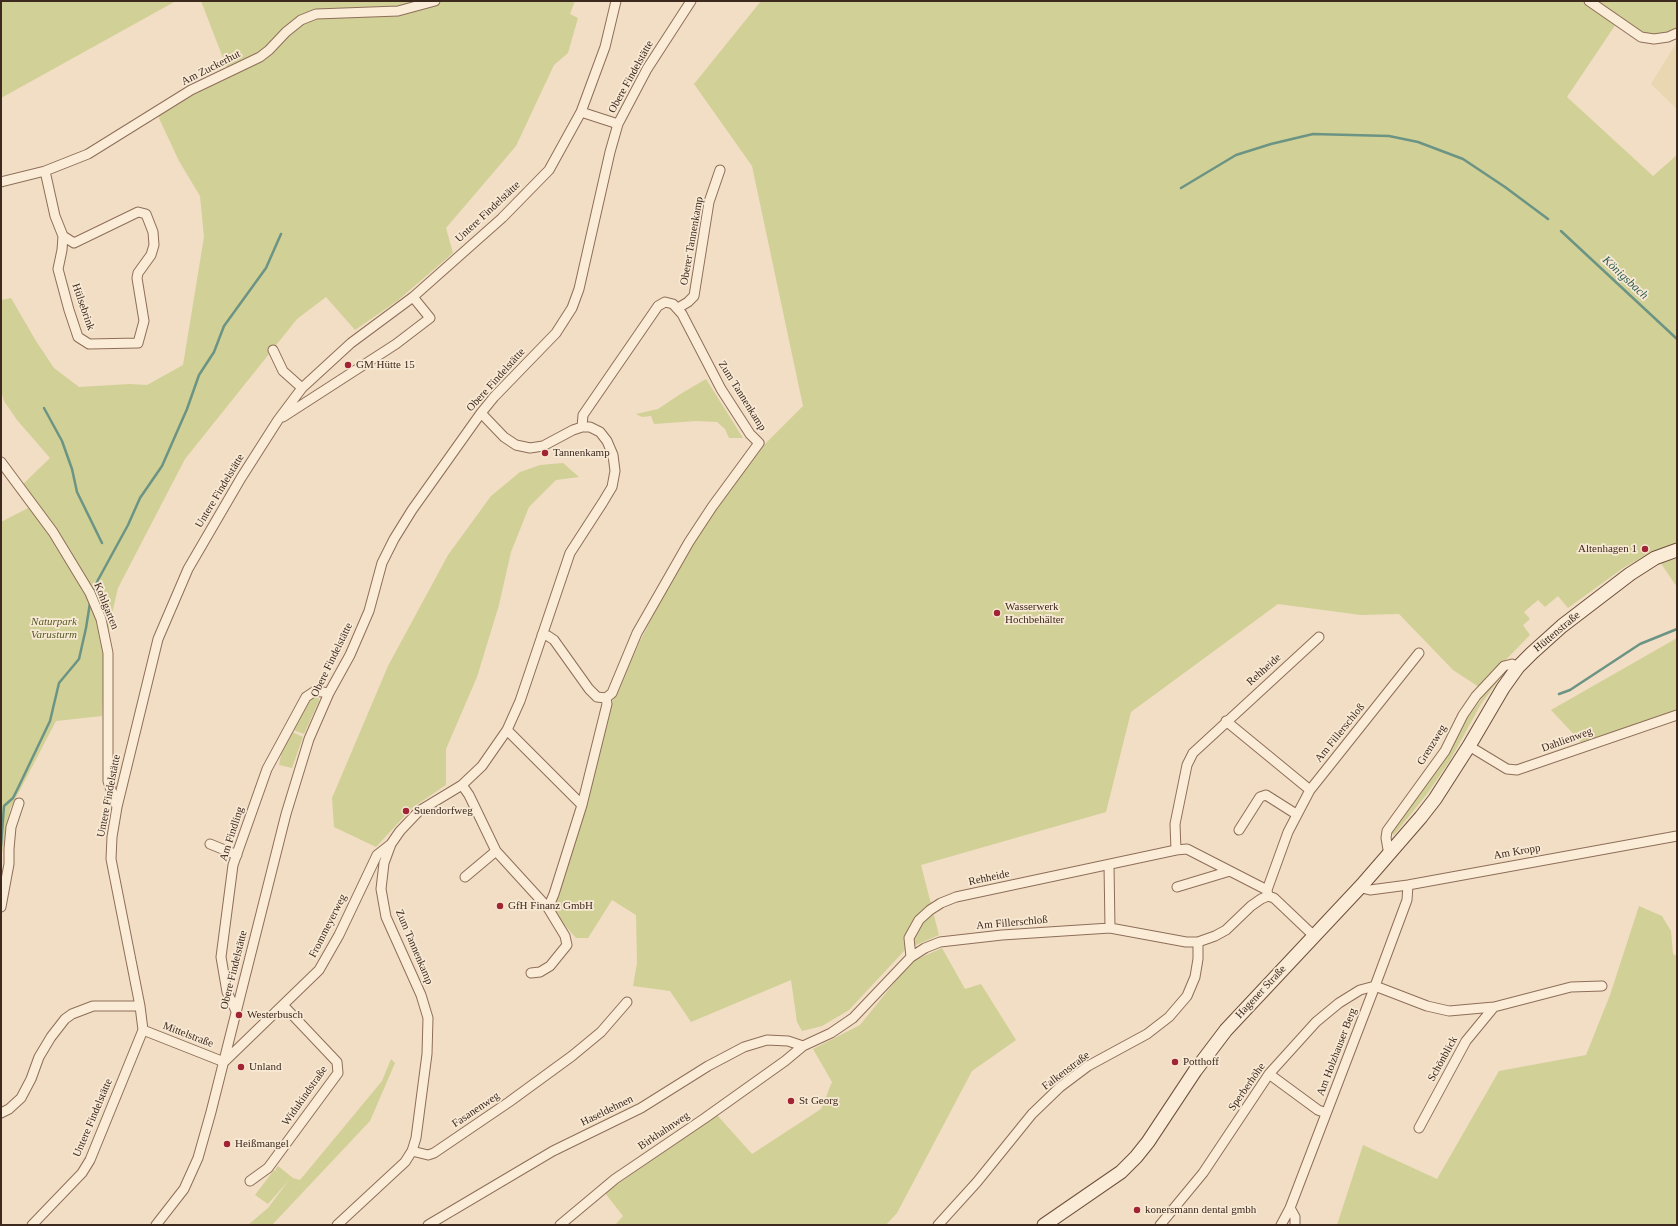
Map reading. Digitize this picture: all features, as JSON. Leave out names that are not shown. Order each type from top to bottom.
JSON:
[{"type":"main road","name":"Hüttenstraße","points":[[1468,746],[1503,688],[1518,667],[1552,635],[1630,574],[1655,558],[1677,550]]},
{"type":"main road","name":"Hagener Straße","points":[[1044,1225],[1121,1172],[1136,1157],[1148,1142],[1195,1070],[1219,1038],[1389,855],[1435,799],[1468,746]]},
{"type":"street","name":"Am Zuckerhut","points":[[1,182],[45,171],[88,154],[191,90],[260,57],[301,20],[316,14],[398,11],[435,1]]},
{"type":"street","name":"Untere Findelstätte","points":[[32,1225],[82,1174],[90,1160],[142,1030],[140,1006],[111,859],[112,837],[117,807],[158,639],[188,569],[241,478],[278,420],[302,388],[350,343],[413,297],[502,218],[549,170],[581,112],[605,47],[616,1]]},
{"type":"street","name":"Obere Findelstätte","points":[[156,1225],[184,1189],[198,1158],[224,1062],[286,814],[309,739],[329,693],[350,655],[369,611],[382,564],[394,539],[412,510],[481,413],[494,397],[556,333],[572,308],[579,289],[610,152],[618,124],[647,68],[690,1]]},
{"type":"street","points":[[1589,1],[1641,37],[1654,39],[1668,37],[1677,32]]},
{"type":"street","name":"Obere Findelstätte","points":[[581,112],[618,124]]},
{"type":"street","name":"Oberer Tannenkamp","points":[[678,308],[694,296],[709,202],[720,170]]},
{"type":"street","name":"Hülsebrink","points":[[45,171],[55,216],[63,236],[58,269],[78,337],[89,344],[138,343],[144,321],[137,278],[138,273],[151,255],[154,244],[153,232],[146,214],[138,212],[74,243],[63,236]]},
{"type":"street","name":"Untere Findelstätte","points":[[278,420],[396,344],[430,318],[413,297]]},
{"type":"street","points":[[481,413],[504,437],[516,445],[530,448],[544,446],[582,427],[583,415],[658,306],[665,302],[673,304],[678,308]]},
{"type":"street","name":"Zum Tannenkamp","points":[[548,908],[554,894],[582,805],[607,704],[606,698],[612,693],[637,633],[689,542],[712,507],[759,443],[750,434],[721,389],[678,308]]},
{"type":"street","points":[[273,350],[283,371],[302,388]]},
{"type":"street","name":"Zum Tannenkamp","points":[[412,1151],[416,1138],[427,1054],[428,1018],[421,995],[386,917],[381,889],[384,864],[391,844],[400,831],[419,811],[462,785],[482,766],[507,730],[520,701],[570,553],[604,502],[612,487],[615,471],[613,455],[607,441],[600,432],[590,427],[582,427]]},
{"type":"street","name":"Kohlgarten","points":[[1,462],[53,532],[90,593],[102,619],[108,653],[108,781],[117,807]]},
{"type":"street","points":[[542,635],[548,636],[554,640],[589,689],[597,697],[606,698]]},
{"type":"street","name":"Rehheide","points":[[1176,850],[1175,824],[1187,765],[1193,753],[1319,637]]},
{"type":"street","name":"Am Fillerschloß","points":[[785,1061],[803,1046],[831,1033],[853,1018],[911,957],[925,948],[940,942],[1110,928],[1186,942],[1198,942],[1226,930],[1267,893],[1288,832],[1296,814],[1310,790],[1419,653]]},
{"type":"street","name":"Grenzweg","points":[[1389,855],[1386,838],[1387,831],[1445,751],[1463,715],[1476,696],[1504,666],[1512,664],[1518,667]]},
{"type":"street","name":"Am Findling","points":[[236,1011],[227,992],[221,957],[233,865],[266,769],[306,697],[315,691],[329,693]]},
{"type":"street","name":"Dahlienweg","points":[[1468,746],[1507,769],[1517,770],[1677,715]]},
{"type":"street","points":[[1226,721],[1310,790]]},
{"type":"street","points":[[507,730],[582,805]]},
{"type":"street","points":[[462,785],[470,795],[496,851],[548,908],[565,936],[567,945],[550,966],[540,972],[531,973]]},
{"type":"street","points":[[1239,830],[1260,797],[1266,795],[1296,814]]},
{"type":"street","points":[[1,907],[9,864],[11,827],[19,803]]},
{"type":"street","name":"Am Kropp","points":[[1362,885],[1366,889],[1370,890],[1677,836]]},
{"type":"street","points":[[210,844],[237,854]]},
{"type":"street","name":"Frommeyerweg","points":[[224,1062],[319,970],[339,935],[377,855],[391,844]]},
{"type":"street","name":"Rehheide","points":[[911,957],[909,938],[919,920],[941,903],[956,897],[1176,850],[1187,849],[1230,871],[1267,893]]},
{"type":"street","points":[[465,877],[496,851]]},
{"type":"street","points":[[1109,865],[1110,928]]},
{"type":"street","points":[[1177,887],[1230,871]]},
{"type":"street","name":"Am Holzhauser Berg","points":[[1281,1225],[1290,1208],[1375,986],[1407,900],[1408,884]]},
{"type":"street","points":[[1267,893],[1314,936]]},
{"type":"street","name":"Falkenstraße","points":[[938,1225],[977,1182],[1032,1114],[1060,1087],[1088,1066],[1147,1034],[1170,1017],[1187,996],[1195,977],[1198,959],[1198,942]]},
{"type":"street","points":[[1375,986],[1427,1006],[1450,1011],[1494,1007],[1571,987],[1602,986]]},
{"type":"street","name":"Sperberhöhe","points":[[1160,1225],[1203,1173],[1269,1074],[1322,1018],[1339,1003],[1360,990],[1375,986]]},
{"type":"street","name":"Fasanenweg","points":[[412,1151],[428,1155],[434,1153],[509,1102],[572,1056],[601,1032],[627,1002]]},
{"type":"street","name":"Widukindstraße","points":[[250,1182],[268,1168],[338,1073],[338,1062],[282,1005]]},
{"type":"street","points":[[1,1113],[10,1109],[21,1098],[31,1079],[39,1057],[50,1037],[65,1019],[72,1014],[93,1006],[140,1006]]},
{"type":"street","name":"Schönblick","points":[[1419,1128],[1466,1041],[1494,1007]]},
{"type":"street","name":"Mittelstraße","points":[[142,1030],[224,1062]]},
{"type":"street","name":"Haseldehnen","points":[[428,1225],[553,1151],[641,1108],[708,1066],[744,1047],[767,1040],[788,1041],[803,1046]]},
{"type":"street","name":"Birkhahnweg","points":[[560,1225],[615,1179],[705,1118],[785,1061]]},
{"type":"street","points":[[1269,1074],[1318,1110],[1326,1113]]},
{"type":"street","points":[[337,1225],[398,1170],[412,1151]]},
{"type":"street","points":[[1290,1208],[1295,1217],[1295,1225]]},
{"type":"shaded area","points":[[1677,42],[1677,109],[1651,84]]},
{"type":"green space","points":[[1,1],[176,1],[1,98]]},
{"type":"green space","name":"Naturpark Varusturm","points":[[201,1],[575,1],[570,14],[578,18],[568,53],[554,65],[516,146],[446,228],[453,253],[397,301],[355,330],[326,297],[297,319],[185,459],[118,588],[107,635],[102,716],[56,721],[10,809],[1,859],[1,522],[32,506],[21,486],[50,458],[17,420],[4,401],[1,390],[1,300],[11,298],[36,341],[54,368],[79,387],[130,384],[147,385],[183,365],[204,237],[200,196],[179,161],[158,116],[197,91],[230,76]]},
{"type":"green space","points":[[761,1],[1677,1],[1677,29],[1668,33],[1656,35],[1644,33],[1621,19],[1616,24],[1567,97],[1653,176],[1677,155],[1677,542],[1646,555],[1623,568],[1568,608],[1558,596],[1545,607],[1538,600],[1524,612],[1530,619],[1523,625],[1530,635],[1479,687],[1453,670],[1399,614],[1361,615],[1278,604],[1131,712],[1106,812],[921,865],[939,935],[905,950],[849,1010],[822,1026],[802,1031],[797,1022],[791,980],[691,1022],[670,991],[633,986],[637,963],[636,915],[612,900],[588,938],[576,938],[561,921],[553,905],[611,705],[640,641],[671,580],[710,517],[758,451],[803,406],[752,166],[694,84]]},
{"type":"green space","points":[[706,379],[743,438],[729,438],[725,429],[717,422],[696,421],[654,424],[651,416],[642,417],[636,414],[658,409]]},
{"type":"green space","points":[[563,463],[579,477],[556,480],[529,507],[511,552],[499,605],[477,677],[446,749],[446,785],[412,808],[376,847],[334,827],[332,798],[388,666],[448,555],[491,496],[520,472],[540,465]]},
{"type":"green space","points":[[1677,558],[1677,587],[1660,562]]},
{"type":"green space","points":[[1677,638],[1677,711],[1581,742],[1551,710]]},
{"type":"green space","points":[[1500,674],[1503,674],[1481,704],[1449,762],[1427,794],[1394,835],[1391,833],[1445,760],[1468,717]]},
{"type":"green space","points":[[310,698],[319,698],[319,701],[304,734],[293,730]]},
{"type":"green space","points":[[292,732],[303,737],[292,768],[279,765],[282,750]]},
{"type":"green space","points":[[1639,906],[1662,916],[1671,931],[1673,954],[1677,956],[1677,1225],[1337,1225],[1363,1145],[1437,1179],[1499,1071],[1586,1055],[1610,995]]},
{"type":"green space","points":[[942,948],[965,989],[981,984],[1016,1040],[972,1071],[897,1213],[886,1225],[615,1225],[623,1216],[605,1193],[717,1115],[752,1154],[821,1109],[832,1082],[813,1049],[860,1025],[911,962]]},
{"type":"green space","points":[[391,1059],[395,1063],[370,1121],[272,1225],[248,1225],[268,1208],[289,1180],[268,1204],[255,1195],[274,1170],[280,1174],[275,1170],[278,1166],[293,1178],[300,1180],[382,1081]]},
{"type":"waterway","points":[[1181,188],[1236,155],[1271,144],[1313,134],[1389,136],[1418,142],[1463,159],[1505,187],[1548,219]]},
{"type":"waterway","name":"Königsbach","points":[[1561,231],[1677,339]]},
{"type":"waterway","points":[[94,590],[128,525],[140,498],[162,466],[187,409],[199,375],[214,352],[224,326],[266,268],[281,234]]},
{"type":"waterway","points":[[44,408],[62,441],[72,469],[77,492],[102,543]]},
{"type":"waterway","points":[[1,846],[4,806],[13,798],[50,721],[59,683],[79,659],[90,603]]},
{"type":"waterway","points":[[1559,694],[1570,690],[1640,644],[1677,629]]},
{"type":"place","name":"GM Hütte 15","points":[[348,365]]},
{"type":"place","name":"Tannenkamp","points":[[545,453]]},
{"type":"place","name":"Altenhagen 1","points":[[1645,549]]},
{"type":"place","name":"Wasserwerk Hochbehälter","points":[[997,613]]},
{"type":"place","name":"Suendorfweg","points":[[406,811]]},
{"type":"place","name":"GfH Finanz GmbH","points":[[500,906]]},
{"type":"place","name":"Westerbusch","points":[[239,1015]]},
{"type":"place","name":"Potthoff","points":[[1175,1062]]},
{"type":"place","name":"Unland","points":[[241,1067]]},
{"type":"place","name":"St Georg","points":[[791,1101]]},
{"type":"place","name":"Heißmangel","points":[[227,1144]]},
{"type":"place","name":"konersmann dental gmbh","points":[[1137,1210]]}]
